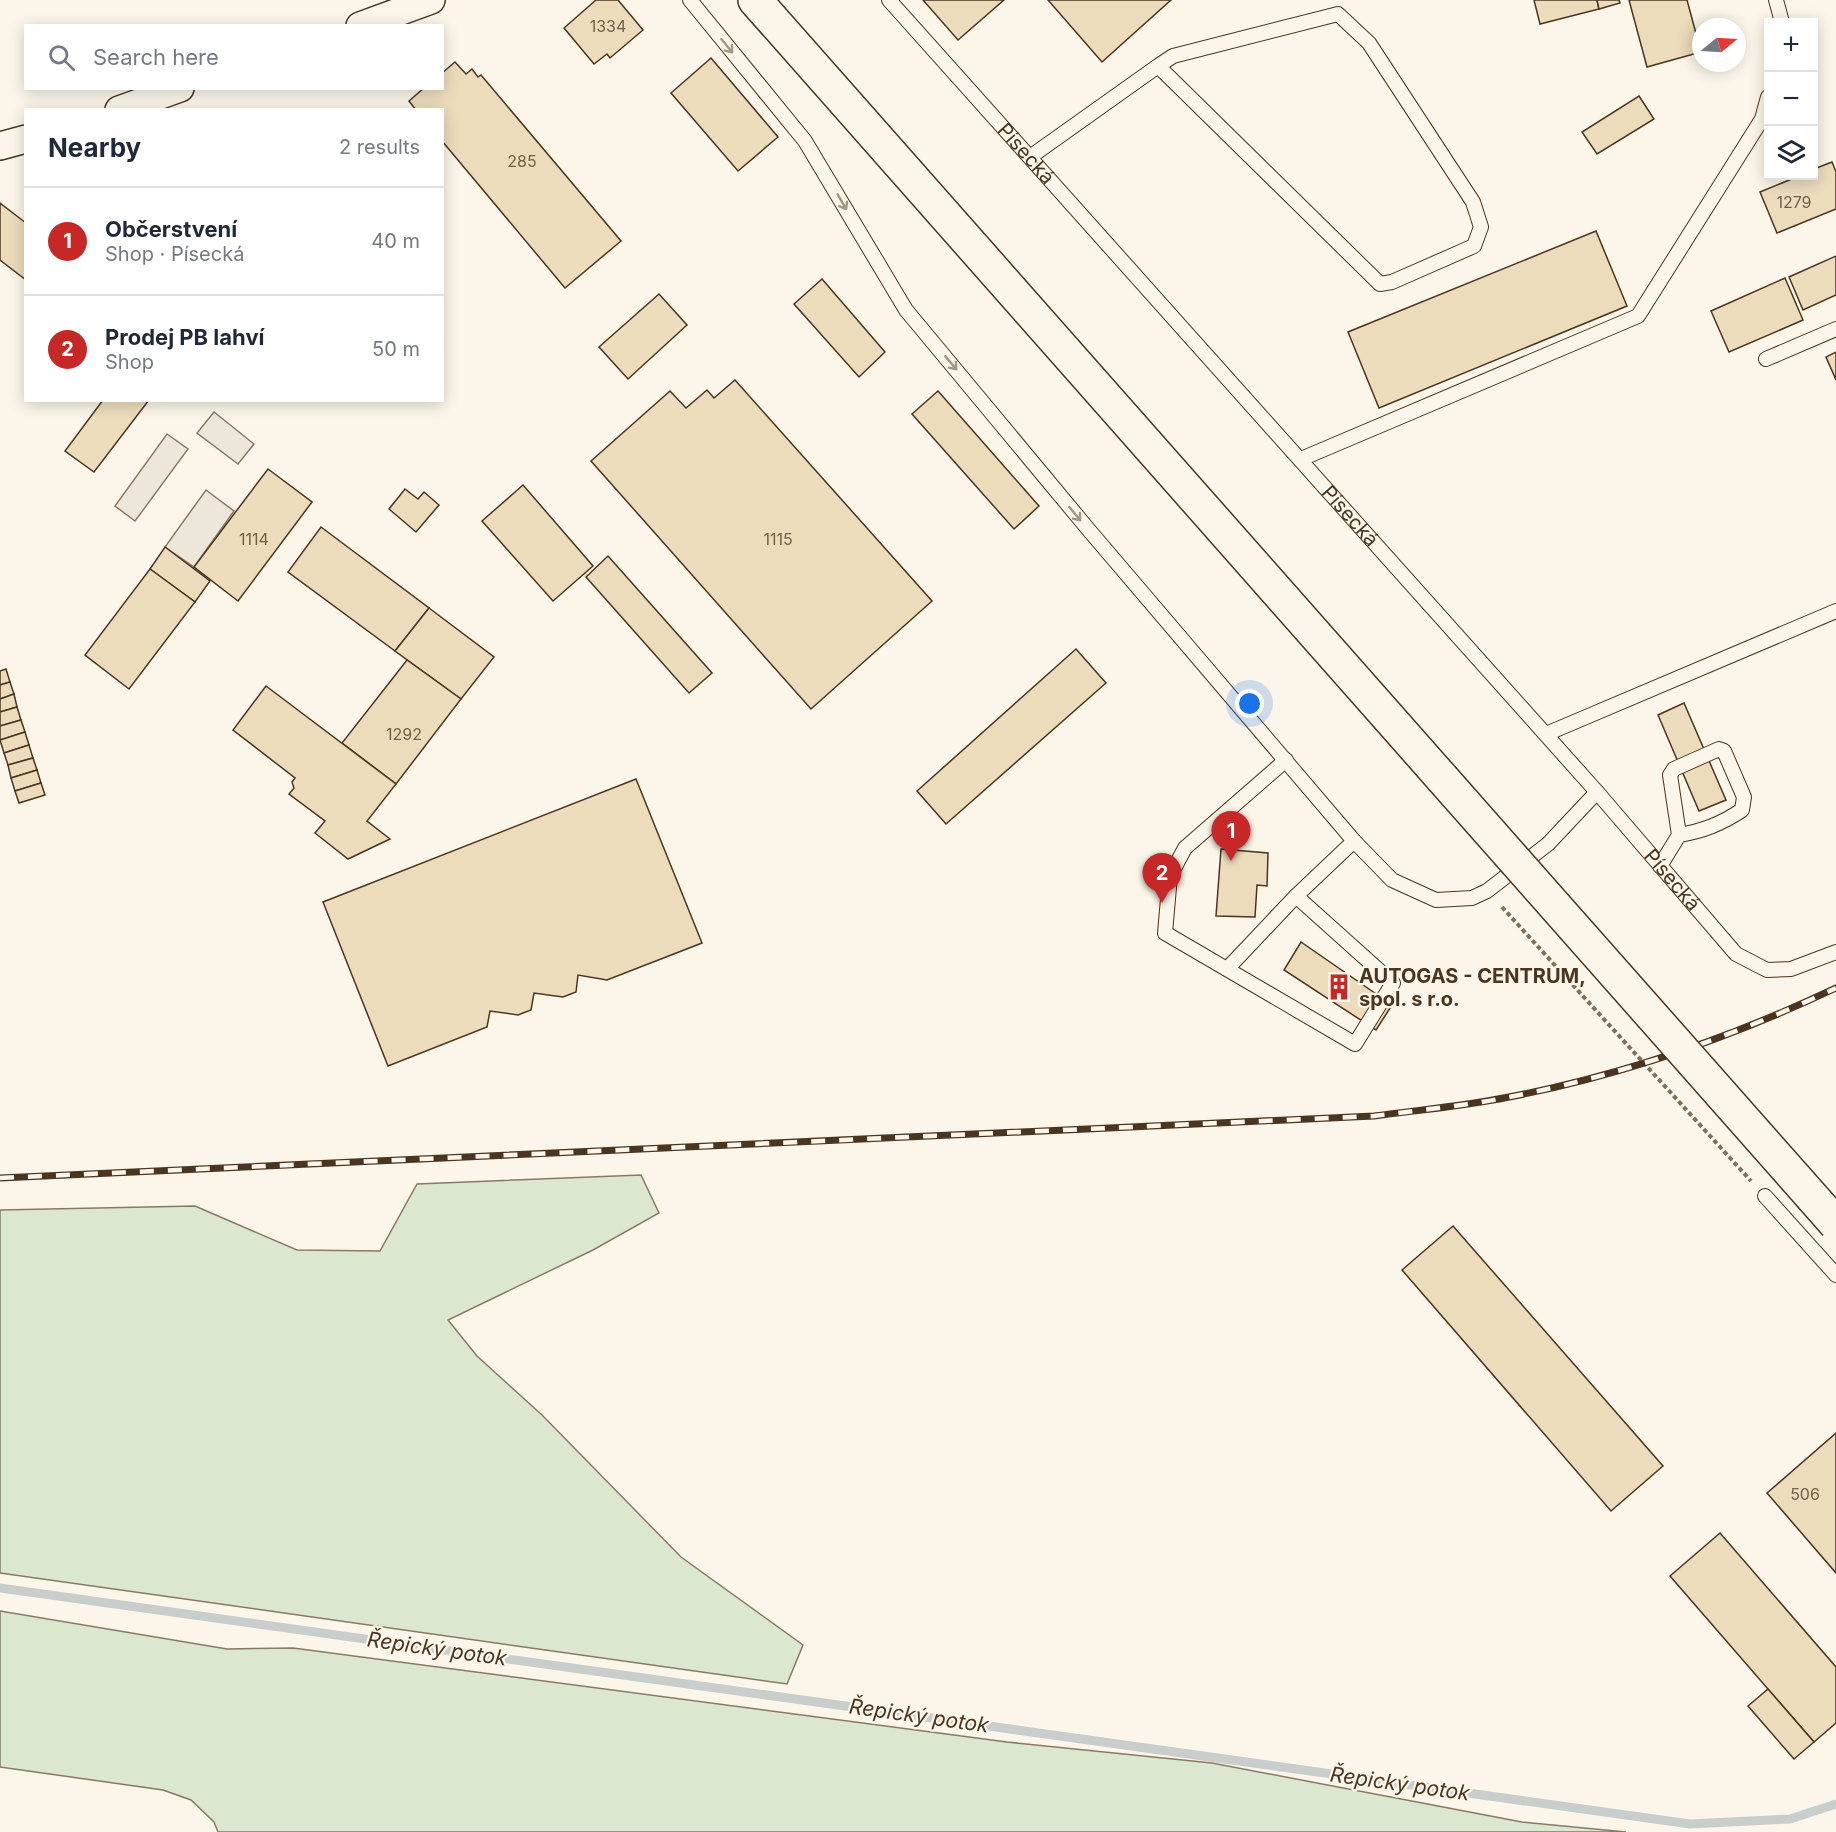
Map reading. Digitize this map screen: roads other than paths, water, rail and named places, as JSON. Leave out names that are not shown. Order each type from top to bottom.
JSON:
[{"type":"main road","points":[[755,0],[1836,1224]]},
{"type":"street","points":[[365,24],[425,1]]},
{"type":"street","points":[[125,108],[174,90]]},
{"type":"street","points":[[0,146],[24,140]]},
{"type":"lane","points":[[690,0],[805,141],[906,310],[1135,585],[1354,841],[1392,880],[1436,900],[1472,898],[1487,891],[1548,844],[1597,792]]},
{"type":"lane","name":"Písecká","points":[[889,0],[1546,734],[1736,954],[1767,970],[1791,969],[1836,952]]},
{"type":"lane","points":[[1776,0],[1781,18]]},
{"type":"lane","points":[[1030,157],[1158,66],[1173,56],[1338,14],[1369,44],[1473,202],[1481,227],[1474,246],[1392,282],[1380,284],[1158,66]]},
{"type":"lane","points":[[1301,459],[1638,316],[1762,119],[1764,112]]},
{"type":"lane","points":[[1766,358],[1836,329]]},
{"type":"lane","points":[[1546,734],[1836,610]]},
{"type":"lane","points":[[1660,866],[1678,835],[1670,775],[1674,769],[1719,749],[1724,751],[1744,797],[1742,810],[1721,824],[1702,831],[1678,835]]},
{"type":"lane","points":[[1286,760],[1185,848],[1170,876],[1166,933],[1355,1044],[1393,983],[1296,896]]},
{"type":"lane","points":[[1227,969],[1296,896],[1354,841]]},
{"type":"lane","points":[[1765,1196],[1836,1275]]},
{"type":"waterway","name":"Řepický potok","points":[[0,1588],[1690,1824],[1790,1819],[1836,1804]]},
{"type":"railway","points":[[0,1178],[1374,1116],[1492,1100],[1594,1078],[1717,1038],[1836,988]]},
{"type":"place","name":"Občerstvení","points":[[1231,861]]},
{"type":"place","name":"Prodej PB lahví","points":[[1162,903]]},
{"type":"place","name":"AUTOGAS - CENTRUM, spol. s r.o.","points":[[1339,987]]}]
